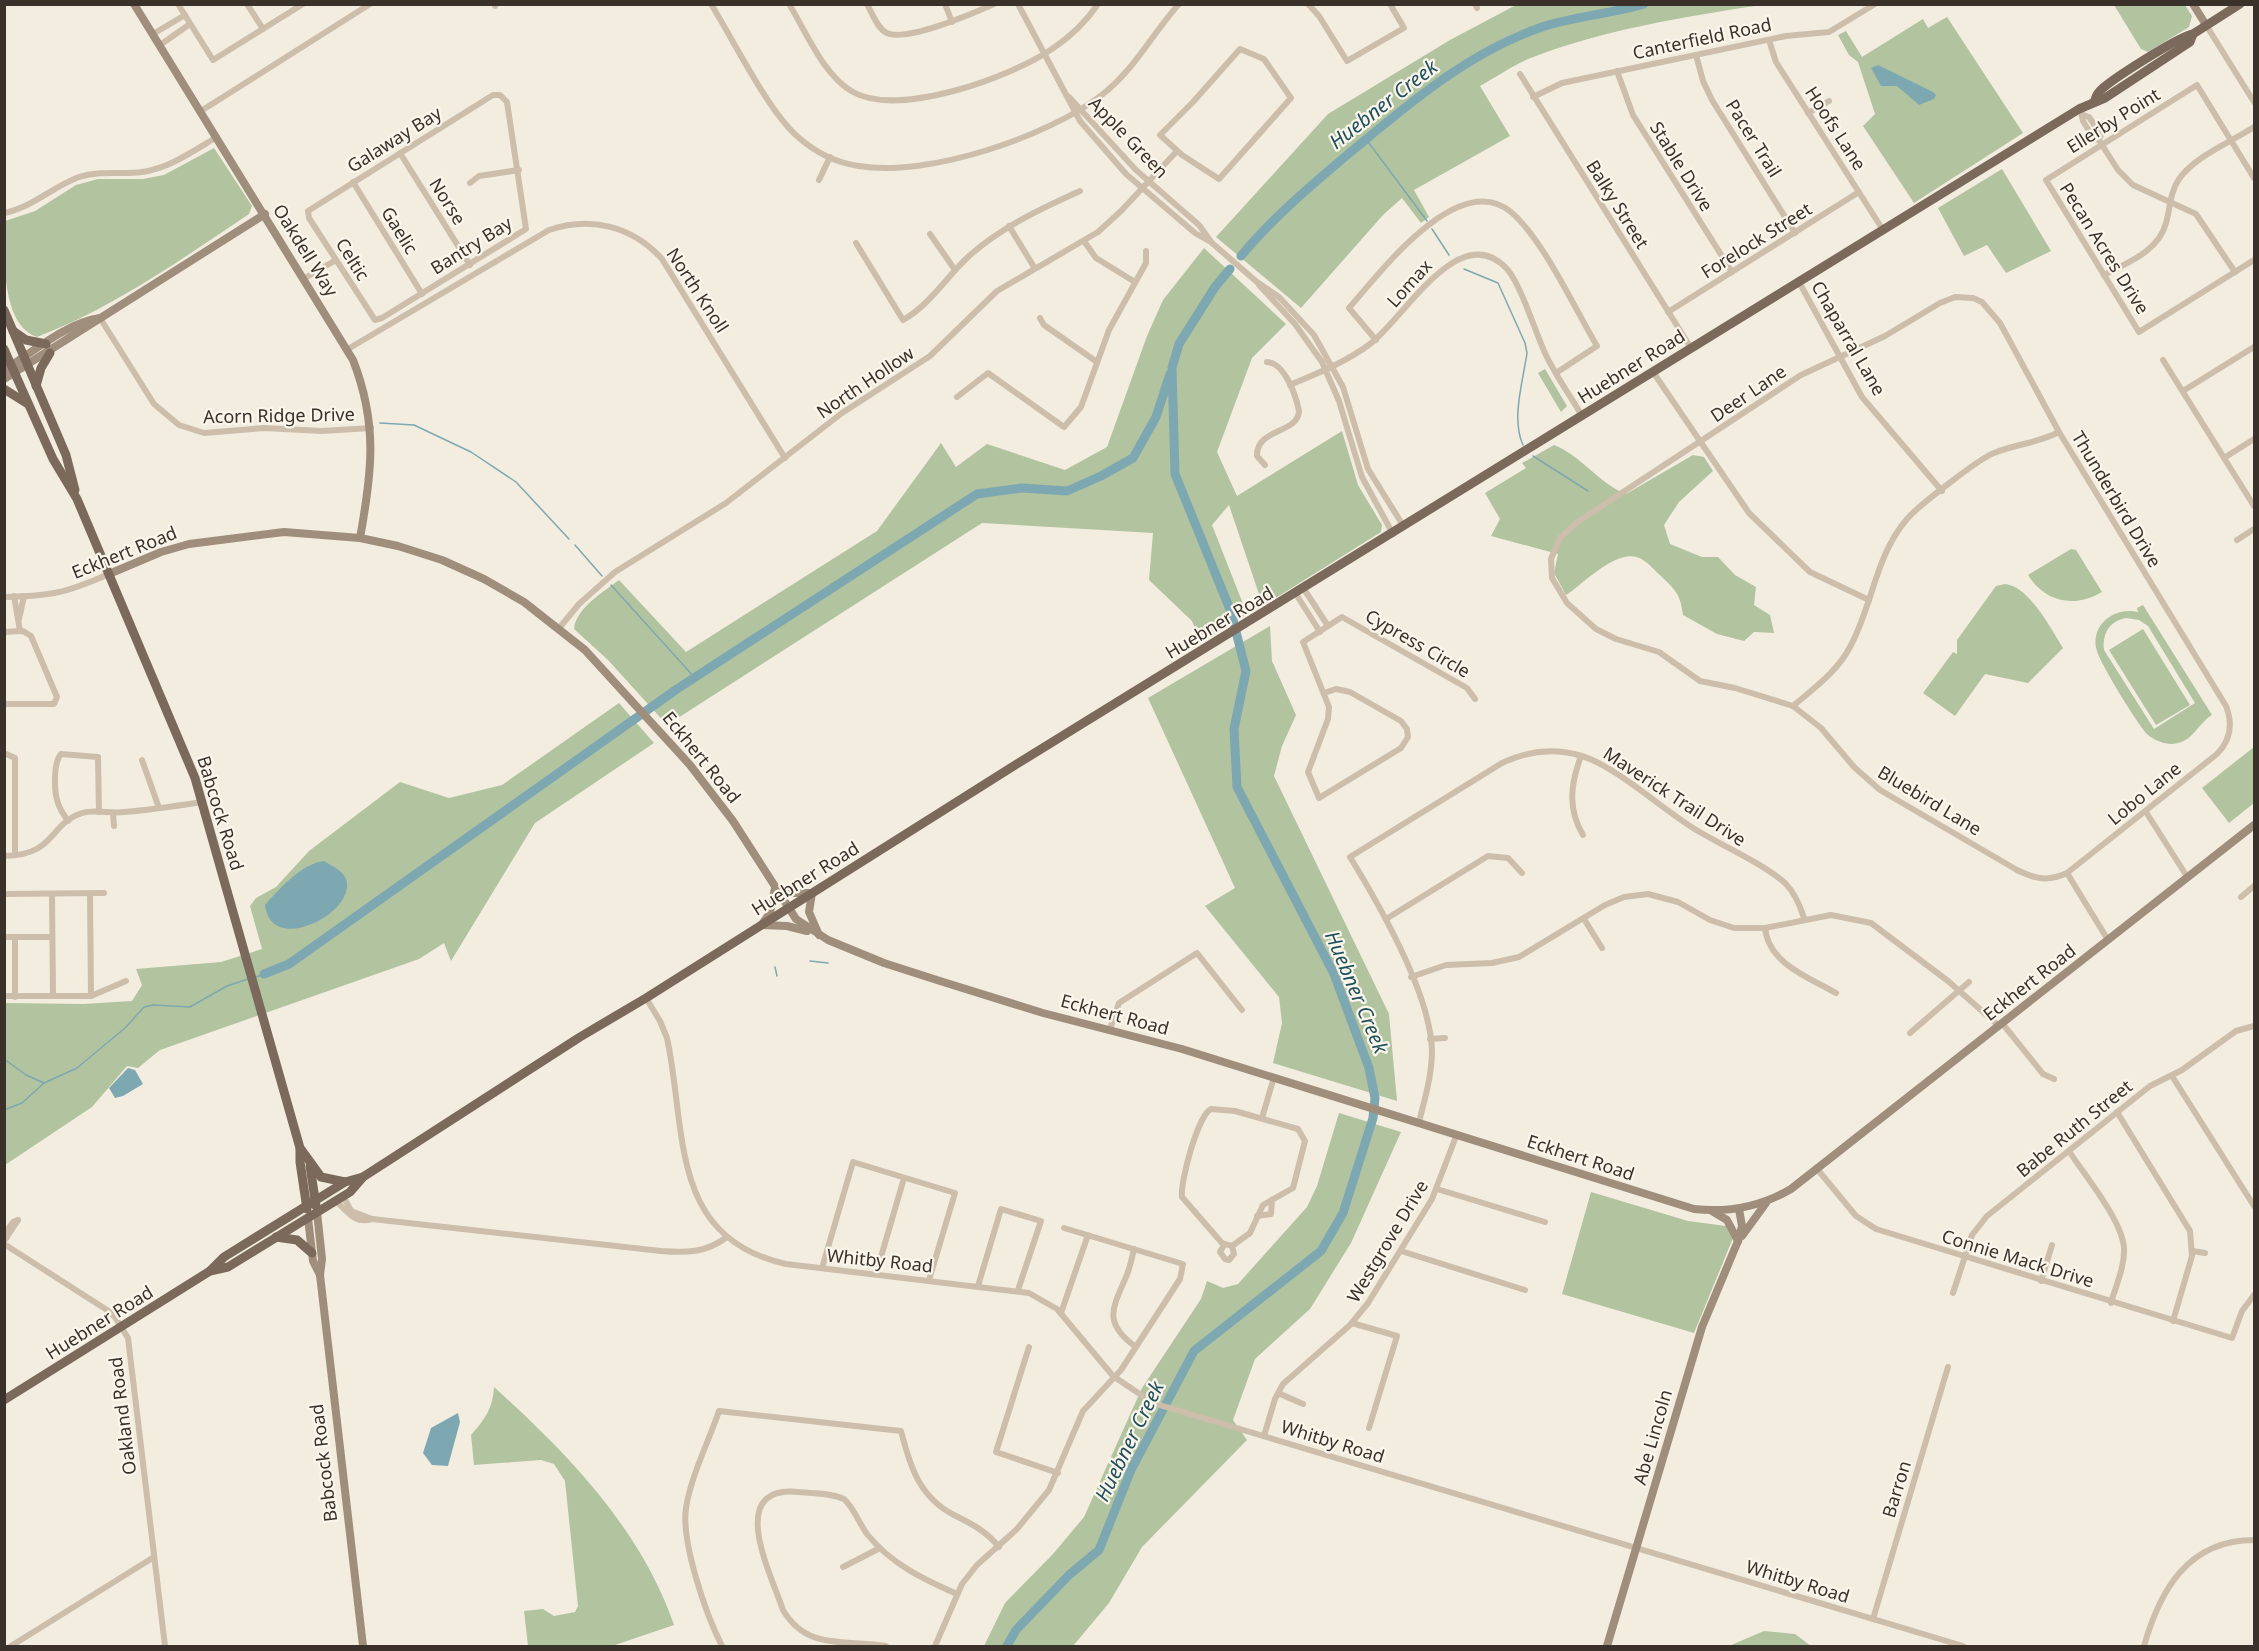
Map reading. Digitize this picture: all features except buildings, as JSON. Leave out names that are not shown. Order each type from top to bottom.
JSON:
[{"type":"main road","name":"Oakdell Way","points":[[134,4],[348,349],[364,390],[371,428],[372,465],[360,538]]},
{"type":"main road","points":[[2193,4],[2206,26]]},
{"type":"main road","name":"Huebner Road","points":[[210,1272],[228,1267],[339,1199],[363,1178],[580,1037],[1691,348],[2081,112],[2095,100],[2099,92],[2144,61],[2185,35],[2193,34],[2240,4]]},
{"type":"main road","points":[[4,380],[11,369],[48,349],[87,320],[100,318],[265,214]]},
{"type":"main road","name":"Babcock Road","points":[[4,310],[66,455],[77,499]]},
{"type":"main road","points":[[13,331],[26,340],[48,349]]},
{"type":"main road","name":"Babcock Road","points":[[4,349],[53,459],[77,499],[182,744],[202,802],[260,1003],[300,1148],[312,1253],[320,1275],[363,1647]]},
{"type":"main road","points":[[36,386],[48,349]]},
{"type":"main road","points":[[4,389],[29,405]]},
{"type":"main road","name":"Eckhert Road","points":[[109,574],[161,552],[213,539],[284,532],[360,538],[398,546],[466,570],[524,602],[560,627],[600,665],[690,765],[727,813],[788,908],[805,926],[819,935],[909,972],[1044,1013],[1110,1029],[1274,1077],[1677,1205],[1712,1211],[1738,1209],[1767,1201],[1791,1189],[1818,1170],[2254,825]]},
{"type":"main road","points":[[762,925],[770,913],[774,888],[792,894],[812,893],[809,912],[819,935]]},
{"type":"main road","points":[[762,925],[786,926],[819,935]]},
{"type":"main road","name":"Babcock Road","points":[[300,1148],[309,1161],[322,1259],[320,1275]]},
{"type":"main road","points":[[309,1161],[321,1177],[345,1182]]},
{"type":"main road","name":"Huebner Road","points":[[4,1400],[210,1272],[224,1257],[315,1200],[345,1182],[363,1178]]},
{"type":"main road","points":[[1738,1241],[1767,1201]]},
{"type":"main road","name":"Abe Lincoln","points":[[1606,1647],[1702,1327],[1715,1290],[1738,1241],[1738,1209]]},
{"type":"main road","points":[[1712,1211],[1731,1225],[1738,1241]]},
{"type":"main road","points":[[276,1237],[297,1240],[312,1253]]},
{"type":"street","points":[[178,4],[213,60],[303,4]]},
{"type":"street","points":[[247,4],[262,29]]},
{"type":"street","points":[[201,111],[370,4]]},
{"type":"street","points":[[711,4],[783,120],[800,139],[830,157],[849,164],[874,168],[939,162],[991,149],[1075,113],[1102,96],[1136,63],[1179,4]]},
{"type":"street","points":[[789,4],[836,78],[853,92],[872,100],[912,99],[964,88],[1043,55],[1077,30],[1098,4]]},
{"type":"street","points":[[867,4],[883,31],[888,33],[913,32],[952,22],[994,4]]},
{"type":"street","points":[[945,4],[952,22]]},
{"type":"street","points":[[1018,4],[1043,55],[1069,97]]},
{"type":"street","points":[[1308,4],[1319,16],[1347,61],[1404,28],[1390,4]]},
{"type":"street","name":"Canterfield Road","points":[[1533,97],[1562,83],[1769,40],[1828,32],[1873,5]]},
{"type":"street","points":[[153,34],[185,15]]},
{"type":"street","points":[[172,22],[178,33]]},
{"type":"street","points":[[160,45],[190,24]]},
{"type":"street","points":[[2206,26],[2254,102]]},
{"type":"street","name":"Hoofs Lane","points":[[1769,40],[1776,62],[1883,230]]},
{"type":"street","points":[[1240,49],[1264,59],[1291,98],[1219,179],[1177,151],[1160,135],[1240,49]]},
{"type":"street","name":"Pacer Trail","points":[[1696,55],[1703,81],[1712,100],[1795,233]]},
{"type":"street","name":"Stable Drive","points":[[1617,71],[1633,115],[1731,272]]},
{"type":"street","name":"Balky Street","points":[[1520,74],[1691,348]]},
{"type":"street","name":"Ellerby Point","points":[[2046,180],[2101,143],[2197,85],[2232,141]]},
{"type":"street","name":"Galaway Bay","points":[[308,214],[315,205],[493,95],[500,95]]},
{"type":"street","name":"Bantry Bay","points":[[375,320],[422,294],[526,229],[519,170],[507,102],[500,95]]},
{"type":"street","name":"Apple Green","points":[[1069,97],[1082,108],[1106,139],[1149,182],[1199,225],[1212,243]]},
{"type":"street","name":"Apple Green","points":[[1069,97],[1075,113],[1110,157],[1143,189],[1195,233],[1212,243],[1257,282],[1279,297],[1303,321],[1334,366],[1348,400],[1368,469],[1404,527]]},
{"type":"street","points":[[1808,113],[1828,101]]},
{"type":"street","points":[[2081,112],[2083,121],[2094,139],[2101,143],[2118,170],[2133,185],[2192,211],[2204,222],[2235,272],[2254,260]]},
{"type":"street","points":[[2104,275],[2130,262],[2157,241],[2165,228],[2176,183],[2186,171],[2254,127]]},
{"type":"street","points":[[4,213],[27,206],[67,182],[86,175],[141,172],[164,167],[216,137]]},
{"type":"street","points":[[2232,141],[2254,178]]},
{"type":"street","name":"North Hollow","points":[[560,627],[589,594],[615,572],[726,503],[842,413],[930,356],[997,291],[1034,267],[1084,241],[1122,212],[1177,151]]},
{"type":"street","name":"Norse","points":[[400,153],[470,265]]},
{"type":"street","points":[[819,180],[830,157]]},
{"type":"street","points":[[470,183],[479,176],[519,170]]},
{"type":"street","name":"Pecan Acres Drive","points":[[2046,180],[2139,332],[2235,272]]},
{"type":"street","name":"Gaelic","points":[[353,182],[422,294]]},
{"type":"street","points":[[855,243],[903,320],[916,313],[955,270],[1009,226],[1080,191]]},
{"type":"street","name":"Forelock Street","points":[[1668,312],[1859,192]]},
{"type":"street","points":[[1376,340],[1349,308],[1402,247],[1423,229],[1465,205],[1490,203],[1514,214],[1543,252],[1598,346],[1556,373]]},
{"type":"street","name":"Celtic","points":[[308,214],[375,320]]},
{"type":"street","name":"North Knoll","points":[[348,349],[549,230],[581,223],[614,227],[643,242],[662,259],[785,458]]},
{"type":"street","points":[[1009,226],[1034,267]]},
{"type":"street","points":[[930,234],[955,270]]},
{"type":"street","points":[[1084,241],[1096,258],[1135,282]]},
{"type":"street","points":[[957,397],[988,373],[1064,427],[1081,407],[1108,330],[1146,263],[1146,251]]},
{"type":"street","name":"Lomax","points":[[1290,385],[1334,366],[1376,340],[1448,263],[1465,256],[1484,256],[1500,264],[1513,278],[1556,373],[1582,416]]},
{"type":"street","points":[[304,278],[336,260]]},
{"type":"street","name":"Apple Green","points":[[1257,282],[1307,339],[1326,370],[1339,401],[1362,477],[1393,534]]},
{"type":"street","name":"Chaparral Lane","points":[[1799,282],[1862,397],[1942,491]]},
{"type":"street","name":"Deer Lane","points":[[1560,538],[1576,523],[1701,443],[1781,387],[1841,355],[1885,336],[1940,303],[1965,297]]},
{"type":"street","name":"Thunderbird Drive","points":[[1965,297],[1982,302],[1991,309],[2059,432],[2226,706],[2230,729]]},
{"type":"street","name":"Acorn Ridge Drive","points":[[100,318],[154,404],[172,421],[186,428],[218,434],[264,428],[322,431],[371,428]]},
{"type":"street","points":[[1040,318],[1044,325],[1097,362]]},
{"type":"street","points":[[2183,391],[2254,347]]},
{"type":"street","points":[[2163,360],[2254,506]]},
{"type":"street","points":[[1265,465],[1257,456],[1259,444],[1268,436],[1295,422],[1299,416],[1298,406],[1290,385],[1277,366],[1267,362]]},
{"type":"street","points":[[1653,372],[1738,499],[1790,555],[1819,577],[1869,600]]},
{"type":"street","points":[[1793,706],[1828,675],[1844,657],[1869,600],[1883,555],[1901,526],[1917,509],[1990,454],[2043,441],[2059,432]]},
{"type":"street","points":[[2224,458],[2254,439]]},
{"type":"street","points":[[2237,540],[2254,529]]},
{"type":"street","name":"Bluebird Lane","points":[[1560,538],[1551,559],[1552,578],[1556,587],[1567,603],[1604,634],[1659,652],[1700,681],[1735,688],[1793,706],[1821,728],[1854,767],[1881,790],[2031,877],[2047,880],[2067,873]]},
{"type":"street","name":"Eckhert Road","points":[[4,597],[66,592],[109,574]]},
{"type":"street","points":[[1300,592],[1328,626],[1303,642],[1329,707],[1328,719],[1308,772],[1318,798],[1401,748],[1407,742],[1408,733],[1401,721],[1350,692],[1336,689],[1324,693]]},
{"type":"street","points":[[1300,592],[1320,632]]},
{"type":"street","points":[[19,619],[24,609],[24,596]]},
{"type":"street","points":[[14,597],[20,631]]},
{"type":"street","name":"Cypress Circle","points":[[1328,626],[1342,617],[1467,688],[1475,699]]},
{"type":"street","points":[[4,632],[20,631],[31,636],[57,697],[57,702],[4,704]]},
{"type":"street","name":"Lobo Lane","points":[[2067,873],[2146,812],[2224,747],[2230,729]]},
{"type":"street","name":"Maverick Trail Drive","points":[[1386,919],[1350,857],[1511,759],[1541,752],[1581,756],[1600,765],[1696,830],[1783,881],[1794,894],[1804,918]]},
{"type":"street","points":[[4,753],[15,758],[15,855]]},
{"type":"street","points":[[68,821],[57,802],[58,758],[61,754],[98,757],[99,812]]},
{"type":"street","points":[[1581,756],[1571,793],[1574,812],[1583,835]]},
{"type":"street","points":[[142,760],[159,808]]},
{"type":"street","points":[[4,856],[27,854],[43,846],[68,821],[86,812],[113,813],[202,802]]},
{"type":"street","points":[[2146,812],[2188,878]]},
{"type":"street","points":[[113,813],[114,826]]},
{"type":"street","points":[[1419,1122],[1429,1081],[1430,1038],[1425,1011],[1386,919],[1488,856],[1508,858],[1522,873]]},
{"type":"street","points":[[2067,873],[2108,940]]},
{"type":"street","points":[[2241,897],[2254,886]]},
{"type":"street","points":[[4,894],[104,893]]},
{"type":"street","points":[[52,894],[52,996]]},
{"type":"street","points":[[90,894],[90,996]]},
{"type":"street","points":[[1411,977],[1446,965],[1492,963],[1519,957],[1614,901],[1648,894],[1678,902],[1721,925],[1746,929],[1765,928],[1804,918],[1844,916],[1871,924],[1962,992],[2000,1025],[2043,1074],[2054,1078]]},
{"type":"street","points":[[1584,919],[1602,948]]},
{"type":"street","points":[[1765,928],[1768,945],[1782,962],[1836,993]]},
{"type":"street","points":[[4,937],[52,937]]},
{"type":"street","points":[[15,937],[15,997]]},
{"type":"street","points":[[1110,1029],[1119,1003],[1197,953],[1242,1010]]},
{"type":"street","points":[[4,996],[90,996],[126,981]]},
{"type":"street","points":[[1910,1033],[1962,992],[1969,982]]},
{"type":"street","name":"Whitby Road","points":[[646,998],[660,1021],[668,1044],[688,1178],[700,1205],[727,1237],[750,1252],[769,1260],[822,1268],[1018,1290],[1044,1300],[1061,1313],[1113,1376],[1144,1398],[1185,1413],[1963,1647]]},
{"type":"street","name":"Babe Ruth Street","points":[[1953,1293],[1972,1235],[1981,1222],[2150,1086],[2172,1076],[2236,1031],[2254,1026]]},
{"type":"street","points":[[1430,1038],[1444,1038]]},
{"type":"street","points":[[2172,1076],[2254,1206]]},
{"type":"street","points":[[1262,1118],[1274,1077]]},
{"type":"street","points":[[1210,1109],[1227,1110],[1298,1129],[1305,1141],[1293,1188],[1272,1200],[1263,1205],[1248,1236],[1232,1246],[1224,1245],[1184,1203],[1182,1185],[1202,1116],[1210,1109]]},
{"type":"street","points":[[2117,1112],[2186,1221],[2193,1241],[2172,1321]]},
{"type":"street","name":"Westgrove Drive","points":[[1264,1436],[1283,1384],[1352,1323],[1368,1303],[1437,1189],[1457,1134]]},
{"type":"street","points":[[2069,1151],[2115,1223],[2123,1243],[2122,1266],[2111,1303]]},
{"type":"street","points":[[822,1268],[853,1162],[955,1193],[929,1280]]},
{"type":"street","name":"Connie Mack Drive","points":[[1818,1170],[1839,1199],[1870,1225],[1964,1257],[2172,1321],[2232,1338],[2242,1311],[2254,1295]]},
{"type":"street","points":[[876,1274],[904,1178]]},
{"type":"street","points":[[1437,1189],[1545,1222]]},
{"type":"street","points":[[339,1199],[351,1217],[365,1221],[372,1219],[672,1252],[704,1250],[727,1237]]},
{"type":"street","points":[[1257,1216],[1271,1214],[1272,1200]]},
{"type":"street","points":[[978,1286],[1001,1209],[1041,1221],[1018,1290]]},
{"type":"street","points":[[935,1647],[957,1594],[973,1570],[999,1547],[1040,1503],[1058,1473],[1083,1411],[1137,1347],[1178,1285],[1183,1264],[1064,1228]]},
{"type":"street","points":[[1061,1313],[1088,1235]]},
{"type":"street","name":"Oakland Road","points":[[5,1240],[107,1310],[122,1327],[129,1342],[165,1647]]},
{"type":"street","points":[[1224,1245],[1220,1252],[1225,1259],[1229,1260],[1234,1254],[1232,1246]]},
{"type":"street","points":[[2042,1281],[2052,1245]]},
{"type":"street","points":[[1134,1249],[1127,1275],[1115,1300],[1113,1316],[1117,1330],[1137,1347]]},
{"type":"street","points":[[1401,1251],[1525,1290]]},
{"type":"street","points":[[2192,1251],[2205,1253]]},
{"type":"street","points":[[1352,1323],[1397,1336],[1369,1428]]},
{"type":"street","points":[[1029,1347],[996,1452],[1058,1473]]},
{"type":"street","name":"Barron","points":[[1873,1619],[1948,1366]]},
{"type":"street","points":[[1278,1393],[1303,1404]]},
{"type":"street","points":[[722,1647],[690,1556],[684,1527],[689,1496],[719,1411],[901,1431],[912,1470],[926,1493],[939,1506],[980,1528],[999,1547]]},
{"type":"street","points":[[886,1647],[817,1641],[802,1634],[790,1622],[783,1610],[756,1525],[761,1505],[769,1495],[784,1491],[844,1498],[880,1548],[911,1572],[957,1594]]},
{"type":"street","points":[[2144,1647],[2157,1606],[2179,1573],[2198,1558],[2220,1546],[2254,1540]]},
{"type":"street","points":[[843,1567],[880,1548]]},
{"type":"street","points":[[11,1647],[154,1557]]},
{"type":"green space","points":[[1516,5],[1761,5],[1673,20],[1585,40],[1528,59],[1480,86],[1510,136],[1414,190],[1429,217],[1421,223],[1402,198],[1383,215],[1301,308],[1216,237],[1328,114],[1450,40]]},
{"type":"green space","points":[[2114,5],[2185,5],[2192,16],[2189,27],[2148,52],[2141,49]]},
{"type":"green space","points":[[1947,17],[2023,133],[1914,203],[1863,126],[1875,114],[1858,62],[1849,55],[1838,35],[1846,31],[1862,57],[1923,19],[1928,28]]},
{"type":"green space","points":[[214,148],[252,206],[249,214],[146,282],[93,312],[37,337],[25,330],[16,318],[10,303],[5,268],[5,221],[35,211],[76,185],[98,179],[143,179],[164,175]]},
{"type":"green space","points":[[2002,169],[2051,251],[2006,273],[1987,245],[1964,256],[1938,208]]},
{"type":"green space","points":[[1204,248],[1286,324],[1252,358],[1217,452],[1237,496],[1342,431],[1358,485],[1382,525],[1381,532],[1263,606],[1229,505],[1212,525],[1247,614],[1201,642],[1192,621],[1149,580],[1153,533],[982,523],[667,725],[608,660],[574,629],[585,607],[619,580],[686,652],[877,531],[941,443],[956,467],[987,444],[1065,470],[1107,447],[1147,336],[1163,300]]},
{"type":"green space","points":[[1545,369],[1567,406],[1561,412],[1538,373]]},
{"type":"green space","points":[[1554,445],[1626,494],[1693,455],[1704,457],[1713,471],[1679,502],[1664,525],[1670,544],[1702,557],[1718,557],[1735,575],[1756,587],[1754,605],[1770,615],[1774,633],[1754,632],[1744,641],[1717,634],[1683,615],[1679,597],[1674,589],[1648,563],[1634,556],[1624,557],[1603,567],[1566,595],[1554,573],[1558,554],[1491,536],[1500,519],[1485,493],[1526,468],[1522,463]]},
{"type":"green space","points":[[2071,549],[2076,550],[2102,592],[2081,600],[2061,600],[2043,592],[2028,575]]},
{"type":"green space","points":[[2005,584],[2014,587],[2031,600],[2063,648],[2028,683],[1985,674],[1955,716],[1923,693],[1953,652],[1957,654],[1957,640],[1996,586]]},
{"type":"green space","points":[[2143,605],[2212,715],[2190,737],[2179,743],[2162,742],[2147,734],[2120,694],[2097,651],[2097,633],[2100,626],[2113,615],[2129,611],[2138,612],[2137,608]],"holes":[[[2126,618],[2139,620],[2148,626],[2195,703],[2154,729],[2104,650],[2104,638],[2111,625]]]},
{"type":"green space","points":[[1270,626],[1272,661],[1296,715],[1282,746],[1274,776],[1389,1014],[1397,1101],[1273,1063],[1282,1023],[1279,997],[1205,906],[1235,888],[1148,698]]},
{"type":"green space","points":[[2143,629],[2190,705],[2156,725],[2109,650]]},
{"type":"green space","points":[[619,703],[654,743],[535,823],[451,961],[444,943],[419,959],[160,1050],[138,1068],[127,1066],[92,1107],[5,1165],[5,1003],[83,1004],[132,1001],[142,985],[136,969],[221,962],[262,949],[250,906],[256,898],[276,887],[309,851],[400,782],[449,798],[502,785]]},
{"type":"green space","points":[[2254,747],[2254,803],[2229,823],[2202,788]]},
{"type":"green space","points":[[1339,1113],[1401,1132],[1351,1243],[1310,1309],[1255,1359],[1233,1420],[1247,1440],[1142,1547],[1109,1603],[1073,1646],[984,1646],[1005,1603],[1053,1554],[1084,1517],[1142,1388],[1201,1299],[1207,1281],[1223,1288],[1238,1284],[1307,1207],[1317,1186]]},
{"type":"green space","points":[[1591,1192],[1688,1221],[1726,1226],[1733,1238],[1694,1333],[1562,1294]]},
{"type":"green space","points":[[494,1387],[575,1466],[622,1525],[660,1590],[674,1625],[612,1646],[528,1646],[524,1611],[543,1609],[554,1616],[575,1612],[578,1606],[565,1481],[554,1464],[541,1460],[474,1465],[471,1435],[487,1413]]},
{"type":"green space","points":[[1764,1631],[1795,1634],[1811,1646],[1729,1646]]},
{"type":"water","points":[[1878,65],[1933,92],[1936,95],[1934,99],[1919,105],[1897,86],[1881,86],[1871,68]]},
{"type":"water","points":[[324,861],[346,879],[346,892],[339,904],[312,924],[296,928],[282,928],[271,920],[265,905],[284,885],[308,866]]},
{"type":"water","points":[[128,1068],[135,1070],[143,1084],[115,1098],[109,1088]]},
{"type":"water","points":[[458,1413],[460,1422],[448,1466],[432,1465],[423,1453],[431,1428]]},
{"type":"waterway","name":"Huebner Creek","points":[[1241,256],[1280,214],[1324,175],[1419,97],[1465,64],[1515,37],[1542,27],[1644,4]]},
{"type":"waterway","points":[[1366,139],[1427,221]]},
{"type":"waterway","points":[[1432,229],[1449,255]]},
{"type":"waterway","name":"Huebner Creek","points":[[1007,1646],[1016,1630],[1069,1575],[1099,1550],[1131,1470],[1194,1351],[1321,1251],[1343,1213],[1373,1118],[1375,1098],[1369,1068],[1334,974],[1237,787],[1234,729],[1246,671],[1231,612],[1175,474],[1172,368],[1179,344],[1215,287],[1230,269]]},
{"type":"waterway","points":[[1464,269],[1498,283],[1525,343],[1527,353],[1518,412],[1523,445]]},
{"type":"waterway","points":[[264,974],[289,964],[677,689],[977,494],[1022,488],[1067,491],[1133,458],[1156,417],[1170,374]]},
{"type":"waterway","points":[[380,423],[414,425],[471,452],[516,482],[569,539]]},
{"type":"waterway","points":[[1533,456],[1588,491]]},
{"type":"waterway","points":[[575,545],[602,576]]},
{"type":"waterway","points":[[611,585],[695,678]]},
{"type":"waterway","points":[[810,961],[828,963]]},
{"type":"waterway","points":[[775,967],[777,976]]},
{"type":"waterway","points":[[256,977],[264,974]]},
{"type":"waterway","points":[[4,1110],[22,1103],[44,1083],[77,1068],[125,1028],[144,1007],[153,1005],[190,1007],[227,986],[248,979]]},
{"type":"waterway","points":[[4,1059],[26,1075],[44,1083]]}]
